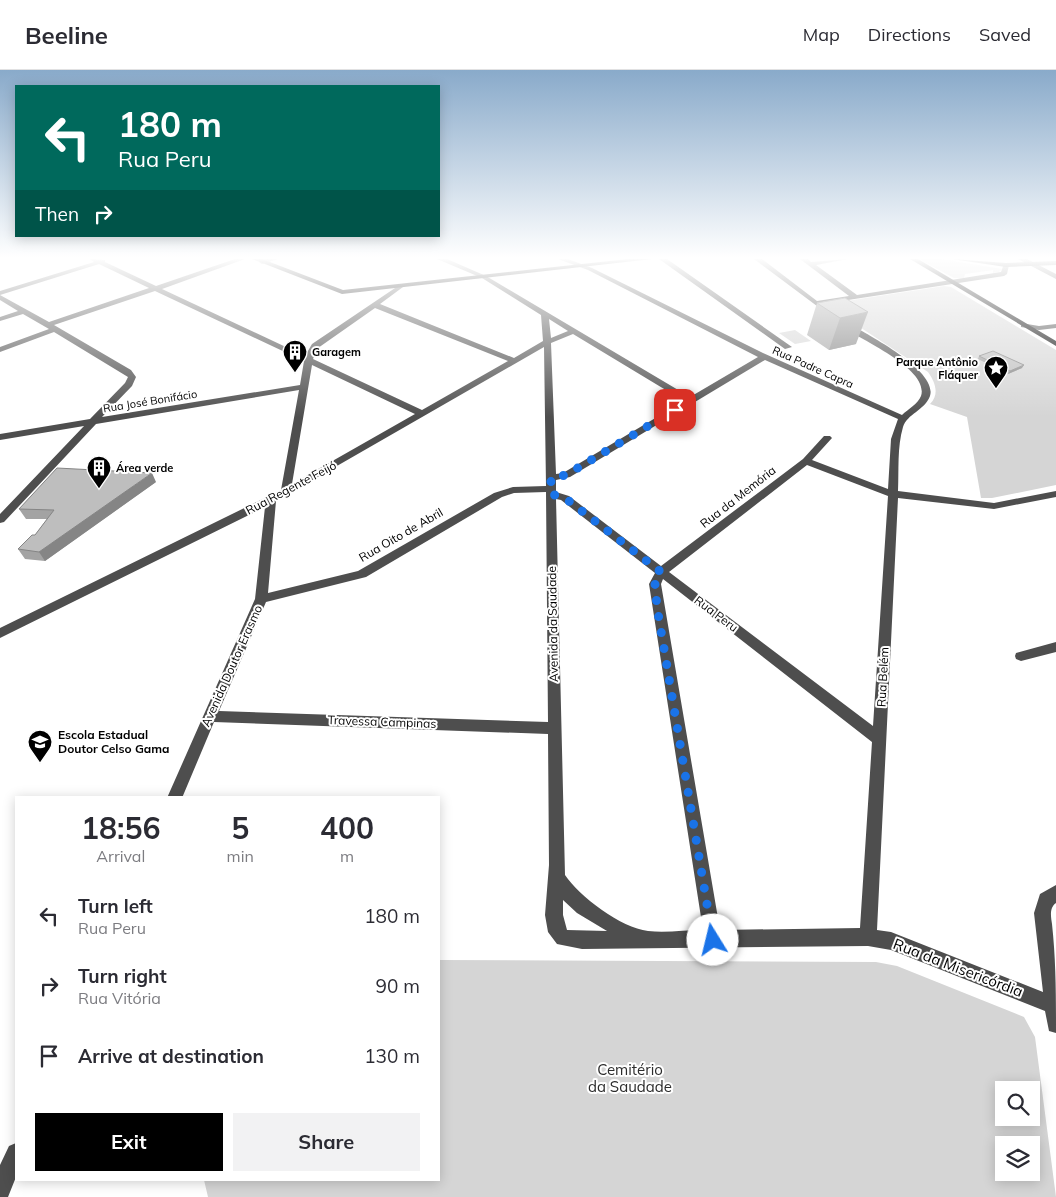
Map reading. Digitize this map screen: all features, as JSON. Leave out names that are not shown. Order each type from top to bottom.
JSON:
[{"type":"main road","points":[[1001,312],[1024,325],[1043,332],[1056,344]]},
{"type":"street","points":[[0,319],[22,312]]},
{"type":"street","points":[[0,520],[129,384],[132,377],[128,372],[25,312]]},
{"type":"street","points":[[0,350],[93,312]]},
{"type":"street","points":[[202,312],[423,414]]},
{"type":"street","points":[[286,491],[310,353],[315,346],[365,312]]},
{"type":"street","points":[[393,312],[519,359],[548,361]]},
{"type":"street","points":[[541,312],[690,401]]},
{"type":"street","name":"Rua Padre Capra","points":[[674,312],[764,357],[904,419]]},
{"type":"street","points":[[737,312],[788,347]]},
{"type":"street","points":[[828,312],[918,373],[925,385],[926,397],[904,419]]},
{"type":"street","name":"Avenida da Saudade","points":[[545,314],[551,487],[557,878],[554,915],[558,934]]},
{"type":"street","points":[[1043,332],[1056,326]]},
{"type":"street","name":"Rua Regente Feijó","points":[[0,633],[272,500],[547,342],[574,331]]},
{"type":"street","points":[[551,487],[566,475],[764,357]]},
{"type":"street","name":"Rua José Bonifácio","points":[[0,437],[304,387]]},
{"type":"street","name":"Rua Belém","points":[[868,937],[893,494],[899,425],[904,419]]},
{"type":"street","name":"Rua da Memória","points":[[661,572],[806,461],[827,438]]},
{"type":"street","points":[[806,461],[893,494],[994,506],[1056,494]]},
{"type":"street","name":"Rua Peru","points":[[551,487],[879,739]]},
{"type":"street","name":"Rua Oito de Abril","points":[[261,599],[362,574],[498,494],[513,490],[551,487]]},
{"type":"street","name":"Avenida Doutor Erasmo","points":[[175,796],[261,599],[272,500]]},
{"type":"street","points":[[661,572],[655,584],[657,607],[713,940]]},
{"type":"street","points":[[1021,656],[1056,647]]},
{"type":"street","name":"Travessa Campinas","points":[[210,716],[554,728]]},
{"type":"street","name":"Rua da Misericórdia","points":[[557,878],[565,891],[578,904],[616,926],[652,941]]},
{"type":"street","points":[[1056,893],[1046,900],[1042,913],[1056,1024]]},
{"type":"street","points":[[554,915],[562,906],[578,904]]},
{"type":"street","name":"Rua da Misericórdia","points":[[558,934],[573,940],[652,941],[868,937],[891,941],[1053,1005]]},
{"type":"street","points":[[0,1190],[15,1155]]},
{"type":"green space","name":"Parque Antônio Fláquer","points":[[840,312],[992,312],[1056,350],[1056,485],[992,498],[981,498],[967,417],[930,404],[936,392],[933,380],[928,372],[846,318]]},
{"type":"green space","points":[[795,330],[811,341],[795,344],[779,333]]},
{"type":"green space","name":"Cemitério da Saudade","points":[[440,960],[876,962],[897,966],[1024,1017],[1035,1037],[1056,1197],[208,1197],[204,1181],[440,1181]]},
{"type":"building","points":[[830,312],[868,312],[840,318]]},
{"type":"building","points":[[993,351],[1024,365],[1010,371],[979,356]]},
{"type":"building","points":[[57,468],[152,473],[39,552],[18,549],[32,535],[35,535],[54,510],[19,509]]},
{"type":"place","name":"Garagem","points":[[295,373]]},
{"type":"place","name":"Parque Antônio Fláquer","points":[[996,389]]},
{"type":"place","name":"Área verde","points":[[99,489]]},
{"type":"place","name":"Escola Estadual Doutor Celso Gama","points":[[40,763]]},
{"type":"route","points":[[675,410],[566,475],[551,478],[551,494],[565,498],[661,572],[655,584],[657,607],[713,940]]}]
